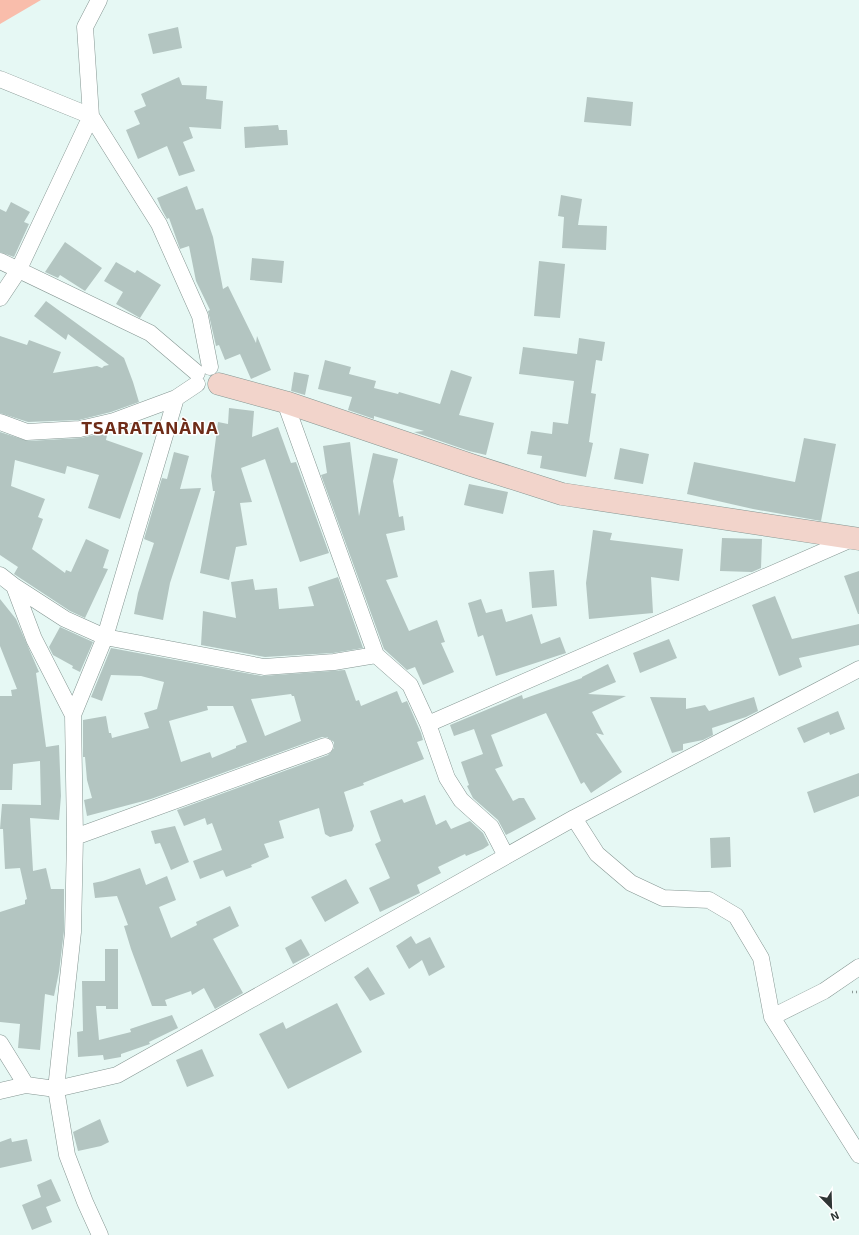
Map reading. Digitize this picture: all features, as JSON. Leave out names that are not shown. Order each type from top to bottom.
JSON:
[{"type":"street","points":[[99,0],[85,28],[91,116],[159,224],[200,316],[205,377]]},
{"type":"street","points":[[0,79],[91,116]]},
{"type":"street","points":[[0,298],[18,271],[91,116]]},
{"type":"street","points":[[0,261],[18,271],[150,333],[205,377],[286,402],[471,465],[562,494],[857,539]]},
{"type":"street","points":[[0,422],[27,432],[80,429],[114,421],[176,398],[205,377]]},
{"type":"street","points":[[100,1235],[85,1202],[67,1155],[56,1089],[72,932],[75,837],[72,715],[105,637],[176,398]]},
{"type":"street","points":[[286,402],[376,655],[410,685],[428,724],[448,778],[461,800],[491,827],[506,856]]},
{"type":"street","points":[[428,724],[857,539]]},
{"type":"street","points":[[0,575],[14,586],[65,619],[105,637],[264,667],[334,662],[376,655]]},
{"type":"street","points":[[14,586],[34,639],[72,715]]},
{"type":"street","points":[[0,1091],[26,1085],[56,1089],[117,1075],[574,818],[859,669]]},
{"type":"street","points":[[75,837],[325,746]]},
{"type":"street","points":[[574,818],[597,854],[631,883],[663,898],[709,900],[736,916],[761,958],[772,1017],[859,1155]]},
{"type":"street","points":[[772,1017],[824,991],[859,967]]},
{"type":"street","points":[[0,1043],[26,1085]]},
{"type":"shaded area","points":[[0,0],[41,0],[0,24]]},
{"type":"building","points":[[178,27],[182,48],[153,54],[148,34]]},
{"type":"building","points":[[179,77],[182,85],[207,86],[206,99],[223,101],[221,129],[189,127],[193,138],[183,142],[195,171],[179,176],[167,146],[138,159],[126,130],[140,124],[134,111],[146,106],[141,94]]},
{"type":"building","points":[[587,97],[633,102],[631,126],[584,122]]},
{"type":"building","points":[[278,125],[279,130],[287,130],[288,145],[245,148],[244,127]]},
{"type":"building","points":[[187,186],[196,210],[203,208],[213,237],[223,289],[228,286],[256,343],[257,336],[271,370],[251,379],[240,354],[225,360],[219,345],[216,346],[208,311],[210,310],[196,281],[189,246],[180,249],[169,218],[167,219],[157,198]]},
{"type":"building","points":[[561,195],[582,199],[578,225],[607,226],[606,250],[562,248],[564,217],[558,216]]},
{"type":"building","points":[[11,202],[30,212],[24,222],[29,224],[14,257],[0,252],[0,209],[6,212]]},
{"type":"building","points":[[65,242],[102,268],[85,291],[60,275],[58,278],[45,272]]},
{"type":"building","points":[[252,258],[284,261],[282,283],[250,280]]},
{"type":"building","points":[[539,261],[565,264],[560,318],[534,316]]},
{"type":"building","points":[[116,262],[135,273],[137,270],[161,285],[140,318],[116,304],[123,292],[104,281]]},
{"type":"building","points":[[46,301],[124,358],[139,402],[111,412],[79,420],[28,422],[0,413],[0,336],[27,345],[29,340],[61,352],[53,373],[97,366],[102,368],[109,365],[68,334],[66,340],[34,316]]},
{"type":"building","points":[[579,338],[605,342],[602,361],[596,360],[591,393],[596,394],[589,442],[593,443],[586,477],[540,468],[542,456],[527,454],[531,431],[552,434],[553,422],[568,424],[574,381],[519,374],[523,347],[577,354]]},
{"type":"building","points":[[325,360],[351,367],[349,374],[376,381],[374,388],[398,394],[399,392],[440,404],[451,370],[472,377],[459,415],[494,423],[486,455],[469,451],[414,432],[424,431],[374,416],[374,419],[348,410],[352,397],[318,389]]},
{"type":"building","points":[[294,372],[309,375],[305,395],[291,391]]},
{"type":"building","points":[[229,408],[254,411],[252,437],[278,427],[291,463],[296,462],[329,553],[300,562],[265,459],[241,468],[252,502],[240,503],[247,545],[236,547],[229,580],[200,573],[215,491],[213,491],[211,476],[218,422],[228,424]]},
{"type":"building","points":[[0,432],[28,441],[81,438],[103,433],[107,435],[106,440],[143,453],[120,519],[88,508],[99,475],[67,466],[65,474],[15,460],[11,486],[45,499],[38,517],[43,519],[32,549],[65,573],[66,570],[71,572],[86,539],[109,550],[103,568],[108,569],[85,618],[70,611],[14,574],[18,567],[0,555]]},
{"type":"building","points":[[804,438],[836,444],[821,521],[753,509],[687,494],[694,462],[795,482]]},
{"type":"building","points":[[350,442],[359,516],[373,453],[398,459],[393,481],[399,517],[403,516],[405,530],[386,534],[398,577],[386,580],[409,631],[437,620],[445,642],[441,643],[454,672],[423,685],[415,667],[407,670],[384,649],[321,475],[327,473],[323,446]]},
{"type":"building","points":[[620,448],[649,454],[643,484],[614,479]]},
{"type":"building","points":[[174,452],[189,456],[180,489],[201,488],[170,583],[163,620],[134,614],[138,593],[154,543],[144,539],[162,478],[167,479]]},
{"type":"building","points":[[469,484],[508,492],[503,514],[464,505]]},
{"type":"building","points":[[593,530],[612,533],[610,540],[683,549],[679,581],[651,577],[653,613],[589,619],[586,583]]},
{"type":"building","points":[[722,538],[762,539],[761,568],[752,572],[720,571]]},
{"type":"building","points":[[554,570],[557,606],[532,608],[529,572]]},
{"type":"building","points":[[859,571],[859,614],[858,614],[844,576]]},
{"type":"building","points":[[338,577],[363,648],[333,653],[265,657],[201,645],[203,611],[236,618],[231,582],[253,579],[255,590],[277,588],[279,609],[314,606],[308,587]]},
{"type":"building","points":[[775,596],[792,639],[859,624],[859,645],[799,658],[802,667],[779,676],[752,605]]},
{"type":"building","points":[[0,599],[16,619],[39,672],[36,673],[46,747],[59,745],[61,796],[59,820],[30,818],[33,871],[46,868],[51,889],[64,889],[64,931],[59,972],[54,996],[45,994],[40,1050],[18,1048],[20,1024],[0,1022],[0,912],[25,904],[25,900],[27,899],[20,868],[5,869],[3,829],[0,829],[2,804],[41,805],[40,761],[13,764],[12,790],[0,790],[0,696],[12,696],[11,690],[17,689],[0,646]]},
{"type":"building","points":[[481,599],[486,613],[502,609],[506,622],[532,614],[541,644],[560,637],[566,653],[496,676],[483,635],[478,637],[468,603]]},
{"type":"building","points":[[60,627],[93,642],[80,672],[72,668],[73,666],[53,655],[49,647]]},
{"type":"building","points":[[669,639],[677,658],[640,673],[633,653]]},
{"type":"building","points":[[111,648],[262,676],[345,670],[356,701],[359,700],[361,706],[397,691],[402,703],[407,701],[421,733],[423,740],[417,742],[424,759],[344,792],[354,826],[352,831],[330,837],[325,834],[319,808],[279,821],[284,838],[264,844],[269,857],[251,865],[252,867],[226,877],[223,870],[200,879],[193,861],[222,850],[212,823],[207,825],[205,818],[184,826],[177,810],[328,755],[334,748],[334,742],[327,737],[322,737],[151,799],[87,816],[84,800],[92,798],[87,780],[85,757],[83,757],[83,720],[106,716],[109,733],[111,733],[112,738],[149,728],[144,713],[157,709],[164,682],[141,676],[111,675],[102,701],[91,697]],"holes":[[[291,694],[294,696],[301,721],[265,736],[251,699]],[[207,706],[233,706],[247,742],[212,758],[210,752],[181,762],[169,721],[208,710]]]},
{"type":"building","points":[[608,664],[616,682],[588,694],[626,696],[592,712],[604,735],[596,733],[622,772],[591,793],[584,782],[581,784],[546,713],[491,735],[503,766],[495,769],[513,801],[519,798],[524,798],[536,819],[506,835],[498,820],[473,798],[467,786],[469,785],[461,762],[483,754],[474,729],[454,736],[450,725],[522,695],[523,699],[582,678]]},
{"type":"building","points":[[650,697],[686,698],[686,709],[705,705],[709,711],[754,697],[758,711],[746,717],[712,728],[713,735],[703,740],[683,744],[683,750],[672,753]]},
{"type":"building","points":[[838,711],[845,729],[830,735],[829,732],[804,743],[797,728]]},
{"type":"building","points":[[859,773],[859,796],[814,813],[807,792]]},
{"type":"building","points":[[425,795],[436,825],[446,820],[451,829],[470,821],[483,833],[489,845],[483,849],[466,856],[465,854],[438,867],[441,873],[417,885],[420,893],[380,912],[369,888],[390,878],[375,844],[381,841],[370,811],[402,799],[404,803]]},
{"type":"building","points":[[175,826],[189,862],[171,870],[160,843],[155,844],[151,831]]},
{"type":"building","points":[[730,837],[731,867],[711,868],[710,838]]},
{"type":"building","points":[[140,868],[146,885],[167,876],[176,900],[159,907],[171,938],[197,925],[196,922],[230,906],[239,926],[213,939],[243,993],[215,1009],[204,988],[192,995],[191,991],[165,1000],[167,1006],[152,1006],[131,949],[124,926],[128,925],[117,896],[95,898],[93,883]]},
{"type":"building","points":[[346,879],[359,903],[325,922],[311,897]]},
{"type":"building","points":[[411,936],[416,944],[430,937],[445,967],[429,976],[422,960],[409,969],[396,946]]},
{"type":"building","points":[[301,939],[310,955],[293,964],[285,948]]},
{"type":"building","points":[[105,949],[118,949],[118,1009],[106,1009],[106,1006],[96,1006],[99,1040],[131,1032],[130,1029],[172,1015],[178,1028],[149,1042],[150,1044],[121,1054],[121,1057],[104,1060],[103,1055],[78,1057],[77,1032],[83,1031],[82,981],[105,981]]},
{"type":"building","points":[[368,967],[385,994],[370,1001],[354,977]]},
{"type":"building","points":[[337,1003],[362,1052],[288,1089],[259,1034],[283,1022],[286,1029]]},
{"type":"building","points":[[202,1049],[214,1076],[187,1087],[176,1060]]},
{"type":"building","points":[[100,1119],[109,1142],[101,1146],[78,1151],[73,1132]]},
{"type":"building","points":[[11,1138],[12,1142],[27,1139],[32,1161],[0,1168],[0,1142]]},
{"type":"building","points":[[51,1179],[61,1201],[46,1207],[52,1222],[32,1230],[22,1205],[41,1197],[37,1185]]},
{"type":"district","name":"TSARATANÀNA","points":[[150,427]]}]
